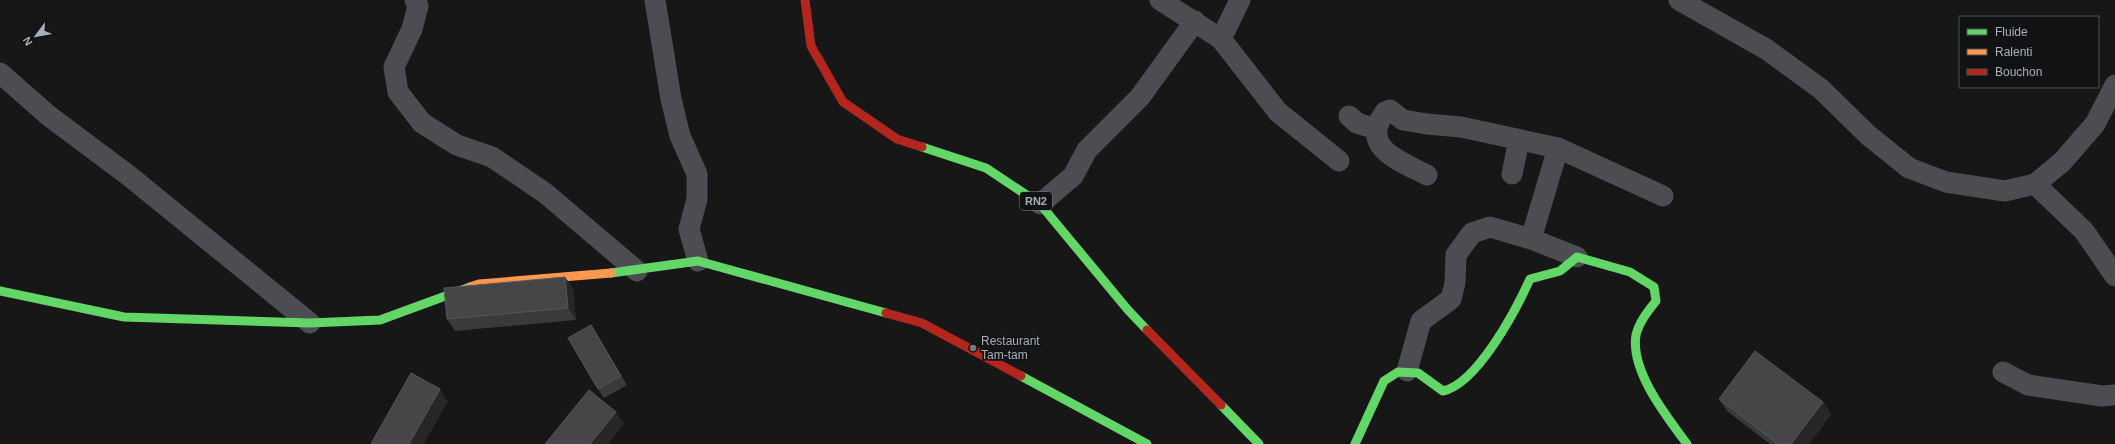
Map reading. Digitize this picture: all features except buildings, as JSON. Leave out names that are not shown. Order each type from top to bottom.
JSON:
[{"type":"main road","name":"RN2","points":[[805,0],[811,46],[843,102],[897,139],[986,168],[1040,204],[1128,310],[1259,444]]},
{"type":"main road","points":[[1355,444],[1384,381],[1398,372],[1407,371],[1418,373],[1443,391],[1453,389],[1476,368],[1514,314],[1530,279],[1560,271],[1577,257],[1630,272],[1654,288],[1656,302],[1645,316],[1636,339],[1642,371],[1663,411],[1687,444]]},
{"type":"main road","points":[[0,291],[124,317],[310,323],[380,320],[479,284],[637,271],[698,261],[922,323],[1147,444]]},
{"type":"street","points":[[415,0],[418,6],[412,29],[394,67],[398,92],[422,123],[457,145],[492,157],[545,193],[637,271]]},
{"type":"street","points":[[655,0],[670,99],[680,136],[697,174],[697,199],[689,229],[698,261]]},
{"type":"street","points":[[1160,0],[1221,39],[1278,112],[1339,161]]},
{"type":"street","points":[[1221,39],[1240,0]]},
{"type":"street","points":[[1679,0],[1766,49],[1821,89],[1868,135],[1909,168],[1946,182],[2005,191],[2035,184],[2062,162],[2095,124],[2115,86]]},
{"type":"street","points":[[1040,204],[1073,176],[1088,150],[1140,97],[1195,21]]},
{"type":"street","points":[[0,73],[49,116],[128,175],[310,323]]},
{"type":"street","points":[[1427,175],[1390,155],[1377,139],[1376,129],[1385,112],[1390,110],[1403,120],[1461,127],[1558,148],[1663,196]]},
{"type":"street","points":[[1349,116],[1357,123],[1376,129]]},
{"type":"street","points":[[1512,174],[1519,140]]},
{"type":"street","points":[[1531,239],[1558,148]]},
{"type":"street","points":[[2035,184],[2084,231],[2115,276]]},
{"type":"street","points":[[1407,371],[1421,322],[1451,299],[1456,255],[1463,242],[1472,233],[1490,227],[1531,239],[1577,257]]},
{"type":"street","points":[[2003,372],[2028,385],[2102,396],[2115,395]]},
{"type":"traffic: fast","points":[[922,147],[986,168],[1040,204],[1128,310],[1147,330]]},
{"type":"traffic: fast","points":[[1355,444],[1384,381],[1398,372],[1418,373],[1443,391],[1456,385],[1469,375],[1482,361],[1494,344],[1515,309],[1530,279],[1560,271],[1577,257],[1630,272],[1654,287],[1656,301],[1637,330],[1636,349],[1644,378],[1652,393],[1660,407],[1687,444]]},
{"type":"traffic: fast","points":[[611,273],[698,261],[886,313]]},
{"type":"traffic: fast","points":[[0,291],[124,317],[310,323],[380,320],[470,287]]},
{"type":"traffic: fast","points":[[1021,376],[1147,444]]},
{"type":"traffic: fast","points":[[1221,405],[1259,444]]},
{"type":"traffic: slow","points":[[470,287],[479,284],[611,273]]},
{"type":"traffic: jam","points":[[805,0],[811,46],[843,102],[897,139],[922,147]]},
{"type":"traffic: jam","points":[[886,313],[922,323],[1021,376]]},
{"type":"traffic: jam","points":[[1147,330],[1221,405]]},
{"type":"place","name":"Restaurant Tam-tam","points":[[973,348]]}]
